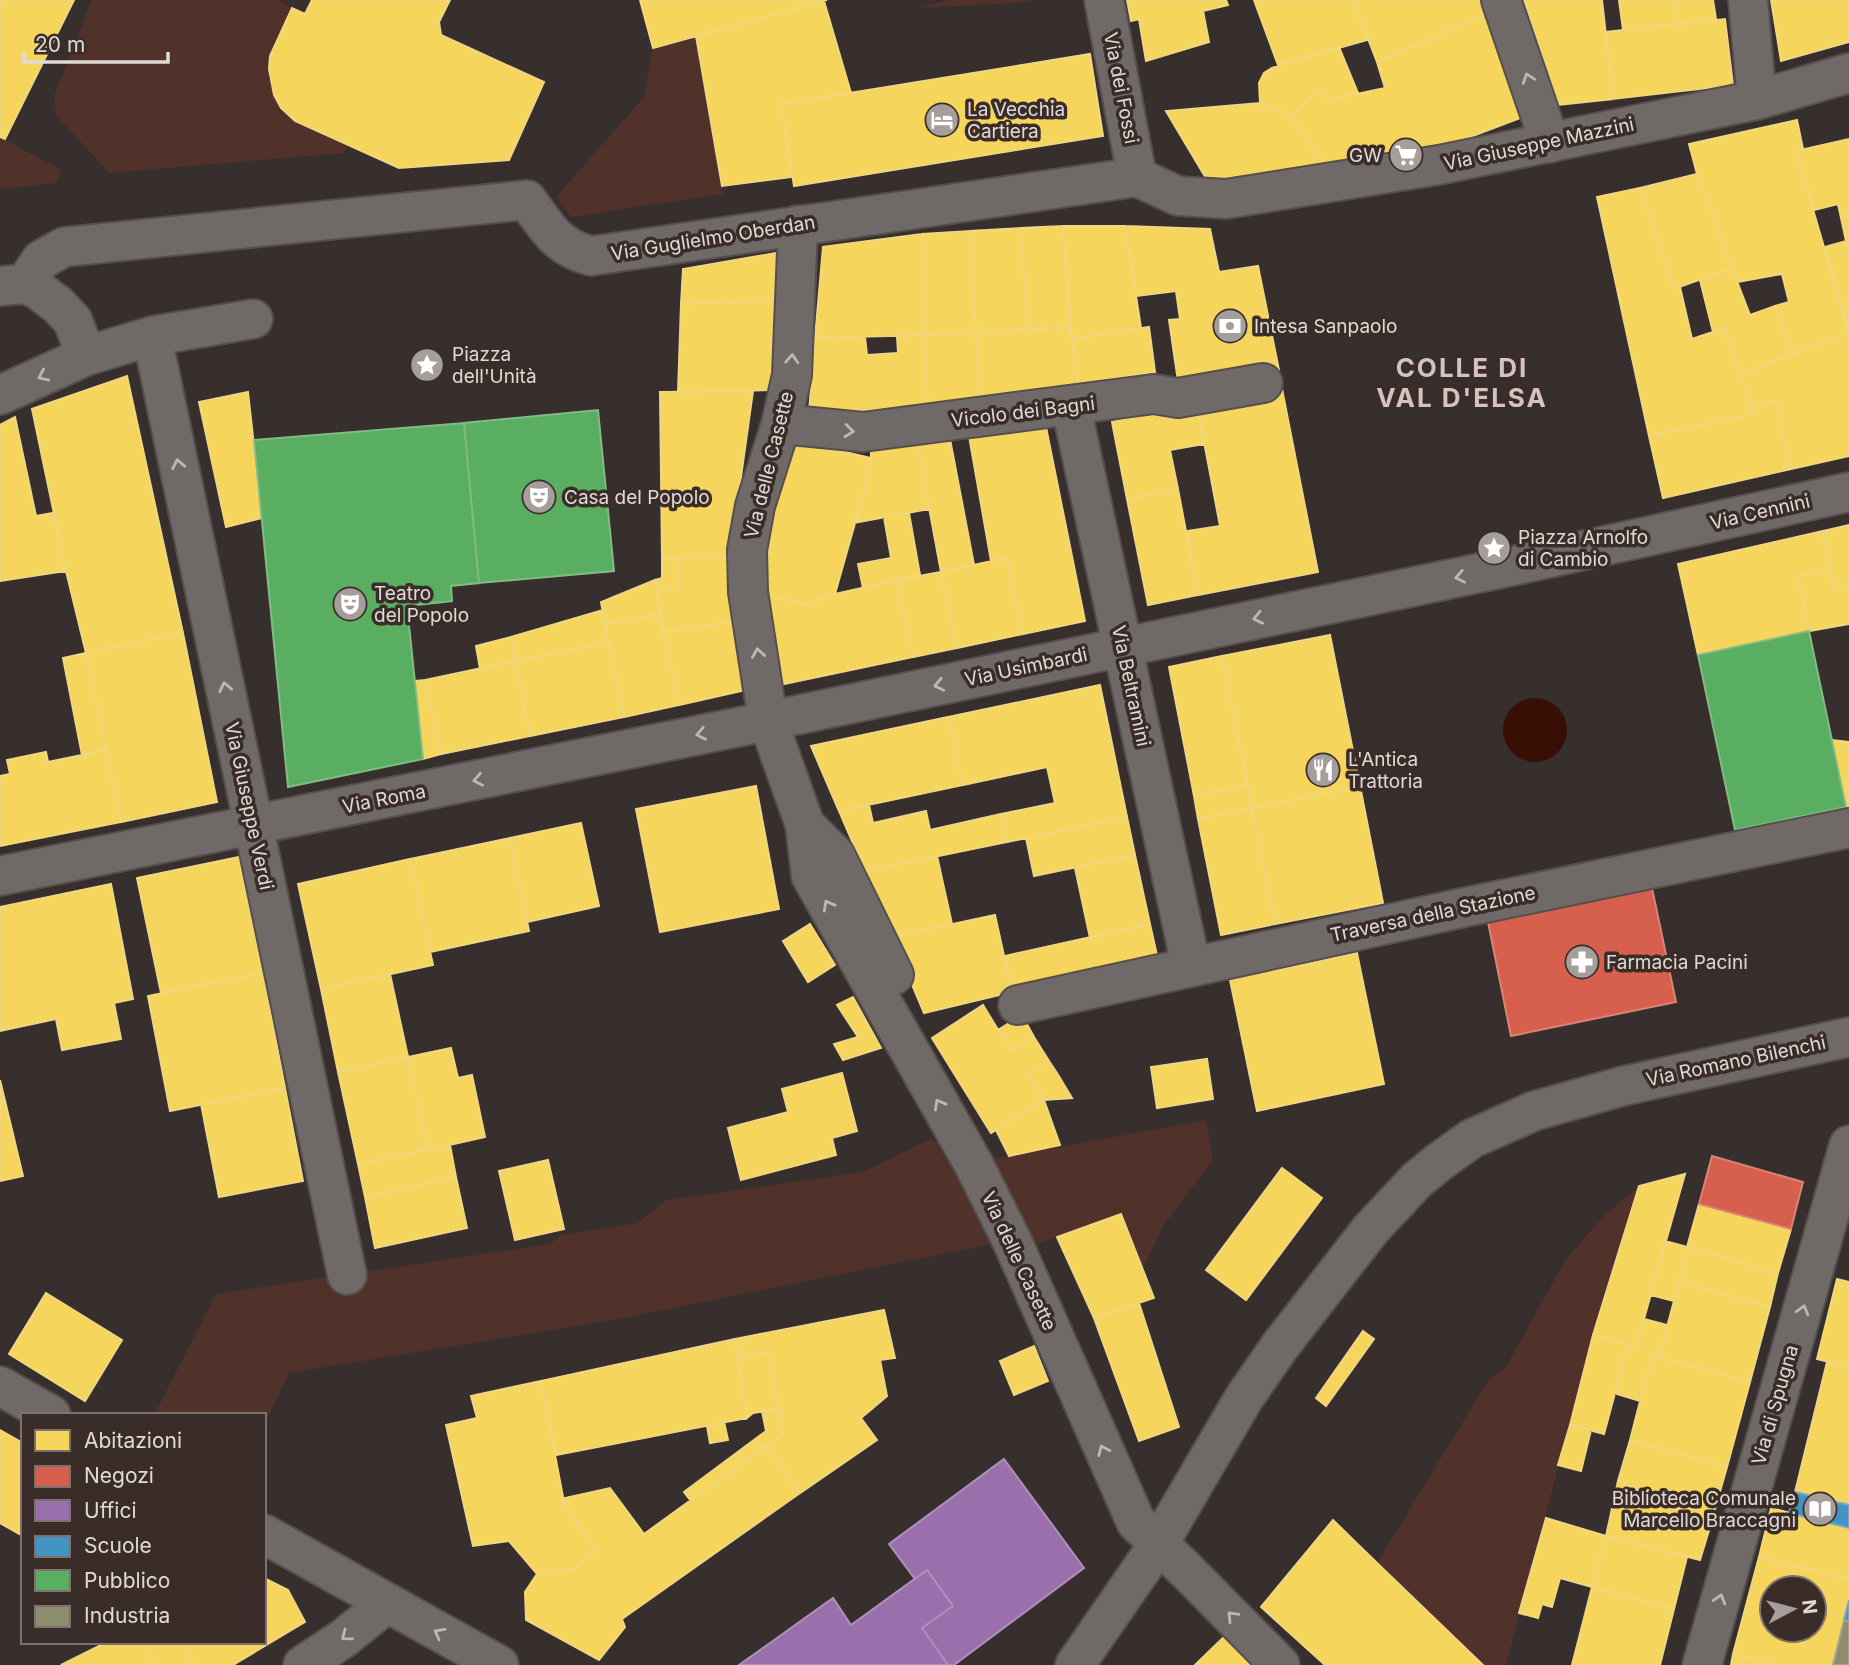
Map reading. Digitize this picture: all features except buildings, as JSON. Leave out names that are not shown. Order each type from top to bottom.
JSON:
[{"type":"street","name":"Via dei Fossi","points":[[1104,0],[1137,177]]},
{"type":"street","points":[[1501,0],[1550,143]]},
{"type":"street","points":[[1748,0],[1757,100]]},
{"type":"street","name":"Via Giuseppe Mazzini","points":[[1137,177],[1178,196],[1226,199],[1439,165],[1550,143],[1757,100],[1849,73]]},
{"type":"street","name":"Via Guglielmo Oberdan","points":[[12,285],[41,260],[64,247],[527,200],[556,240],[574,251],[591,256],[1137,177]]},
{"type":"street","name":"Via delle Casette","points":[[798,225],[792,375],[781,424],[755,506],[747,550],[748,592],[768,721],[805,825],[811,876],[973,1163],[1012,1241],[1130,1512],[1158,1545],[1280,1665]]},
{"type":"street","name":"Via Guglielmo Oberdan","points":[[12,285],[38,290],[68,315],[86,356]]},
{"type":"street","points":[[0,395],[86,356],[152,336],[253,319]]},
{"type":"street","name":"Via Giuseppe Verdi","points":[[152,336],[347,1275]]},
{"type":"street","name":"Vicolo dei Bagni","points":[[781,424],[863,432],[1154,394],[1178,398],[1263,383]]},
{"type":"street","name":"Via Beltramini","points":[[1071,406],[1191,966]]},
{"type":"street","name":"Via Cennini","points":[[1324,604],[1508,567],[1849,492]]},
{"type":"street","name":"Via Usimbardi","points":[[768,721],[1324,604]]},
{"type":"street","name":"Via Roma","points":[[0,876],[768,721]]},
{"type":"street","name":"Via delle Casette","points":[[805,825],[835,855],[919,1024]]},
{"type":"street","name":"Traversa della Stazione","points":[[1018,1005],[1191,966],[1849,828]]},
{"type":"street","name":"Via Romano Bilenchi","points":[[1075,1665],[1158,1545],[1244,1398],[1280,1346],[1348,1257],[1417,1180],[1455,1149],[1490,1129],[1534,1111],[1623,1086],[1849,1037]]},
{"type":"street","name":"Via di Spugna","points":[[1702,1665],[1849,1145]]},
{"type":"street","points":[[0,1387],[47,1413]]},
{"type":"street","points":[[266,1535],[499,1665]]},
{"type":"street","points":[[303,1665],[344,1638],[387,1603]]},
{"type":"shaded area","points":[[92,0],[279,0],[292,8],[276,38],[270,57],[270,74],[276,97],[283,108],[301,124],[348,146],[344,153],[109,173],[56,115],[54,96]]},
{"type":"shaded area","points":[[947,0],[1031,0],[1031,2],[918,8]]},
{"type":"shaded area","points":[[696,36],[723,194],[571,217],[556,197],[644,97],[653,48]]},
{"type":"shaded area","points":[[0,137],[61,170],[57,183],[0,189]]},
{"type":"shaded area","points":[[1529,698],[1541,698],[1558,707],[1565,718],[1565,742],[1558,753],[1541,762],[1529,762],[1517,757],[1508,748],[1503,736],[1503,724],[1508,712],[1517,703]]},
{"type":"shaded area","points":[[1206,1120],[1213,1160],[1164,1225],[1143,1268],[1121,1214],[1032,1246],[987,1160]]},
{"type":"shaded area","points":[[930,1139],[949,1150],[997,1243],[624,1318],[289,1373],[266,1422],[266,1413],[155,1413],[216,1294],[550,1244],[561,1235],[638,1223],[666,1200],[863,1172]]},
{"type":"shaded area","points":[[1639,1186],[1593,1335],[1506,1665],[1483,1665],[1377,1563],[1489,1379],[1506,1367],[1566,1259],[1605,1215]]},
{"type":"place","name":"La Vecchia Cartiera","points":[[942,120]]},
{"type":"place","name":"GW","points":[[1406,155]]},
{"type":"place","name":"Intesa Sanpaolo","points":[[1230,326]]},
{"type":"place","name":"Piazza dell'Unità","points":[[427,365]]},
{"type":"place","name":"Casa del Popolo","points":[[539,497]]},
{"type":"place","name":"Piazza Arnolfo di Cambio","points":[[1494,548]]},
{"type":"place","name":"Teatro del Popolo","points":[[350,604]]},
{"type":"place","name":"L'Antica Trattoria","points":[[1323,770]]},
{"type":"place","name":"Farmacia Pacini","points":[[1582,962]]},
{"type":"place","name":"Biblioteca Comunale Marcello Braccagni","points":[[1820,1509]]},
{"type":"district","name":"COLLE DI VAL D'ELSA","points":[[1462,382]]}]
